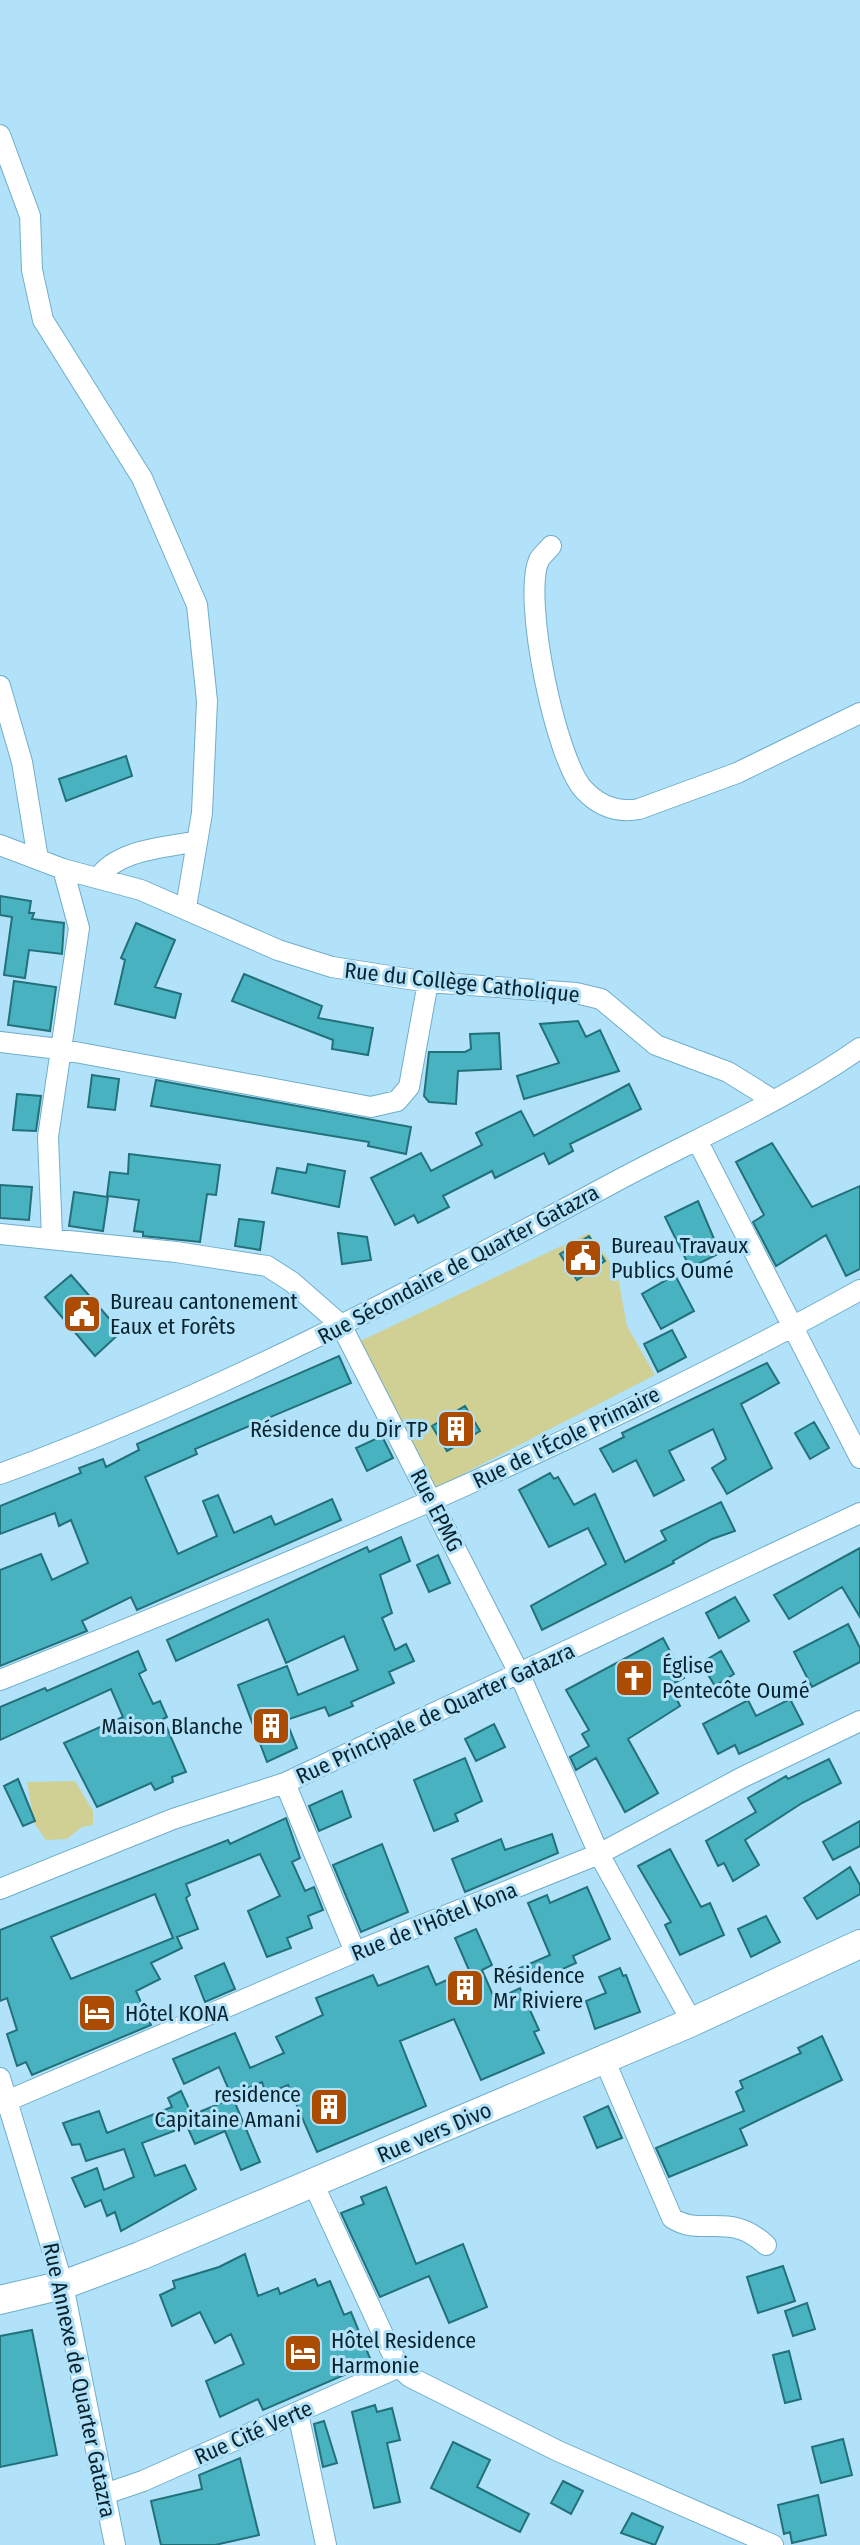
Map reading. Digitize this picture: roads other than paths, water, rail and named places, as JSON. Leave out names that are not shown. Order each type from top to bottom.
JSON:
[{"type":"main road","name":"Rue vers Divo","points":[[0,2300],[63,2285],[313,2183],[692,2022],[860,1944]]},
{"type":"street","points":[[0,135],[30,216],[32,270],[43,320],[142,478],[197,605],[207,701],[197,841],[186,907]]},
{"type":"street","points":[[551,546],[539,560],[536,575],[538,651],[570,768],[582,789],[598,803],[626,811],[639,809],[737,773],[860,713]]},
{"type":"street","points":[[0,686],[22,762],[38,859]]},
{"type":"street","points":[[98,878],[107,866],[123,858],[197,841]]},
{"type":"street","name":"Rue du Collège Catholique","points":[[0,845],[63,869],[186,907],[299,958],[366,974],[564,992],[601,999],[656,1045],[728,1072],[773,1100]]},
{"type":"street","points":[[52,1237],[48,1137],[79,928],[63,869]]},
{"type":"street","points":[[0,1042],[59,1049],[371,1107],[386,1105],[397,1101],[409,1087],[428,982]]},
{"type":"street","name":"Rue Sécondaire de Quarter Gatazra","points":[[0,1474],[107,1435],[341,1325],[698,1142],[860,1048]]},
{"type":"street","points":[[698,1142],[860,1458]]},
{"type":"street","name":"Rue EPMG","points":[[0,1234],[52,1237],[267,1266],[292,1282],[341,1325],[519,1673],[599,1854],[692,2022]]},
{"type":"street","name":"Rue de l'École Primaire","points":[[0,1680],[311,1555],[433,1502],[792,1328],[860,1290]]},
{"type":"street","name":"Rue Principale de Quarter Gatazra","points":[[0,1889],[173,1819],[285,1783],[860,1513]]},
{"type":"street","name":"Rue de l'Hôtel Kona","points":[[4,2103],[355,1952],[599,1854],[743,1777],[860,1721]]},
{"type":"street","points":[[285,1783],[355,1952]]},
{"type":"street","points":[[604,2059],[672,2218],[685,2224],[745,2228],[766,2245]]},
{"type":"street","name":"Rue Annexe de Quarter Gatazra","points":[[0,2078],[4,2103],[63,2285],[115,2545]]},
{"type":"street","points":[[313,2183],[399,2367],[410,2377],[737,2538],[773,2545]]},
{"type":"street","name":"Rue Cité Verte","points":[[105,2494],[399,2367]]},
{"type":"street","points":[[298,2413],[326,2545]]},
{"type":"place","name":"Bureau Travaux Publics Oumé","points":[[583,1258]]},
{"type":"place","name":"Bureau cantonement Eaux et Forêts","points":[[82,1314]]},
{"type":"place","name":"Résidence du Dir TP","points":[[456,1429]]},
{"type":"place","name":"Église Pentecôte Oumé","points":[[634,1678]]},
{"type":"place","name":"Maison Blanche","points":[[271,1726]]},
{"type":"place","name":"Résidence Mr Riviere","points":[[465,1988]]},
{"type":"place","name":"Hôtel KONA","points":[[97,2013]]},
{"type":"place","name":"residence Capitaine Amani","points":[[329,2107]]},
{"type":"place","name":"Hôtel Residence Harmonie","points":[[303,2353]]}]
